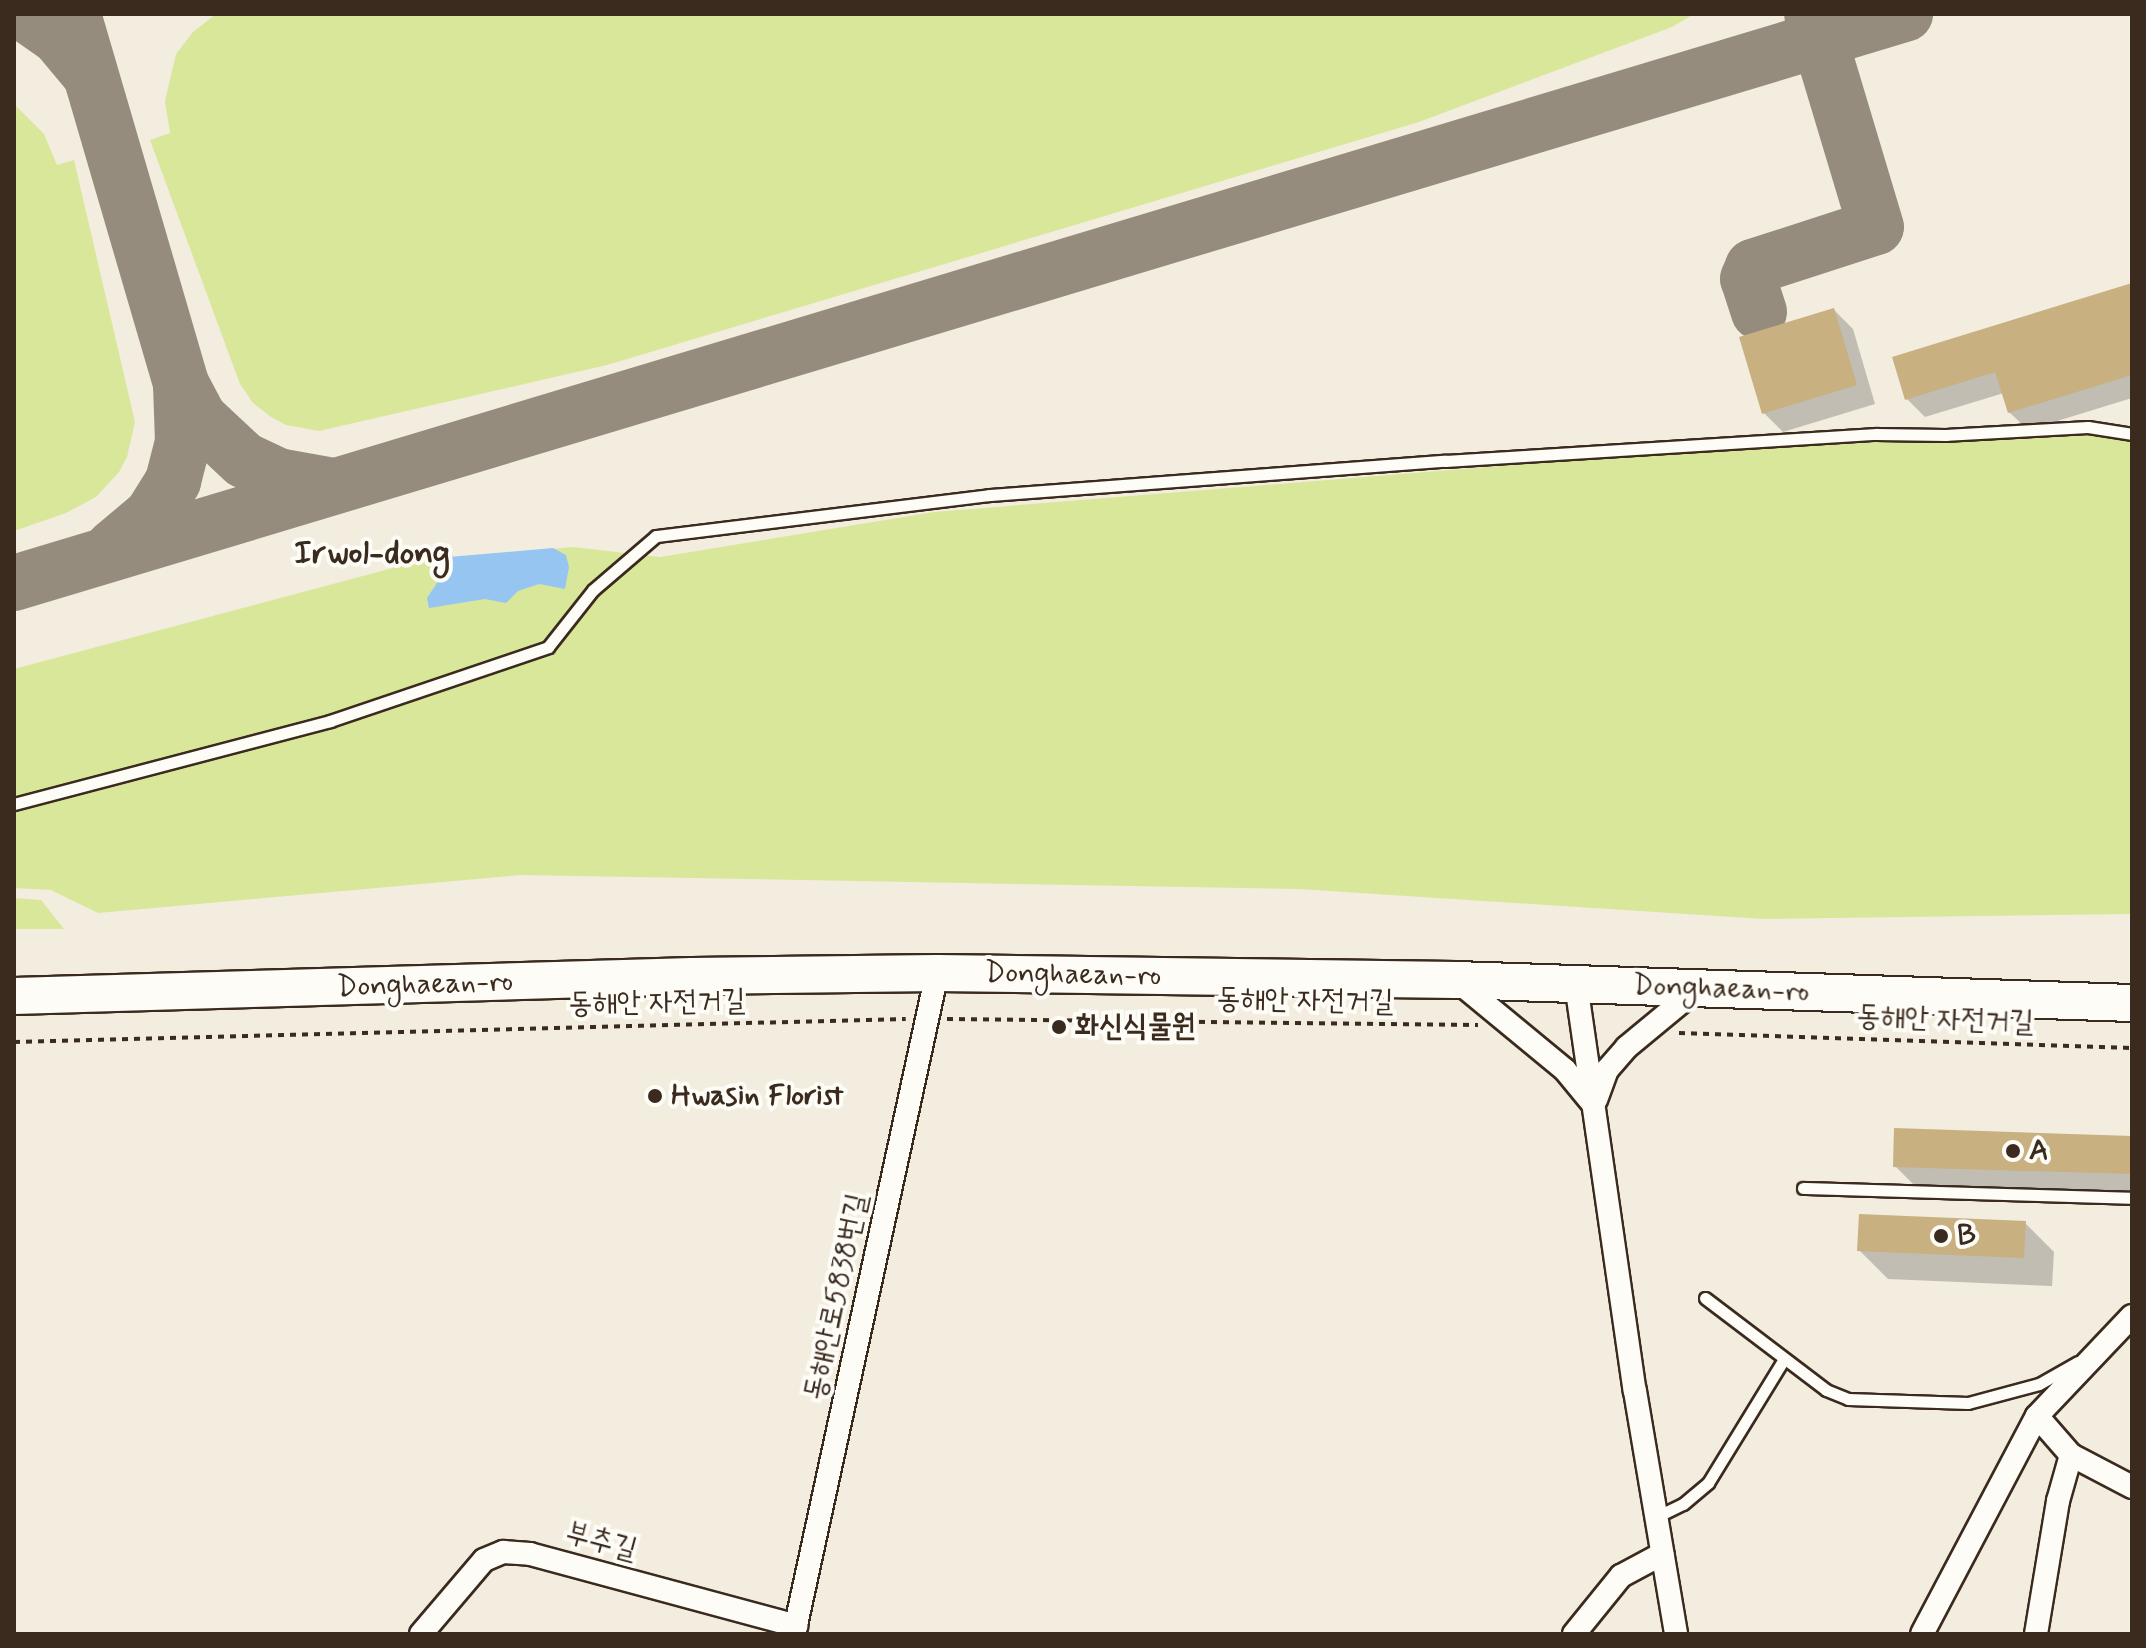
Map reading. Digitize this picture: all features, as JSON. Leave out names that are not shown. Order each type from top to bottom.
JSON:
[{"type":"main road","name":"Donghaean-ro","points":[[14,996],[692,976],[937,973],[1456,980],[2132,1003]]},
{"type":"street","name":"동해안로5838번길","points":[[795,1630],[937,973]]},
{"type":"street","points":[[1456,980],[1565,1070],[1594,1105]]},
{"type":"street","points":[[1576,984],[1676,1634]]},
{"type":"street","points":[[1594,1105],[1607,1070],[1627,1047],[1697,989]]},
{"type":"street","points":[[1922,1634],[2044,1419],[2099,1350],[2132,1316]]},
{"type":"street","points":[[2044,1419],[2071,1455],[2132,1487]]},
{"type":"street","points":[[2036,1634],[2058,1501],[2071,1455]]},
{"type":"street","name":"부추길","points":[[421,1634],[484,1560],[503,1552],[530,1554],[795,1630]]},
{"type":"street","points":[[1574,1634],[1621,1576],[1662,1554]]},
{"type":"lane","points":[[14,804],[330,721],[548,647],[593,590],[656,536],[989,495],[1429,462],[1876,434],[1945,435],[2088,427],[2132,434]]},
{"type":"lane","points":[[1803,1188],[2132,1198]]},
{"type":"lane","points":[[1705,1298],[1826,1390],[1848,1399],[1952,1404],[2039,1384],[2099,1350]]},
{"type":"lane","points":[[1656,1517],[1683,1504],[1708,1483],[1784,1359]]},
{"type":"lane","points":[[2039,1384],[2044,1419]]},
{"type":"path","name":"동해안 자전거길","points":[[14,1042],[928,1019],[1482,1025]]},
{"type":"path","name":"동해안 자전거길","points":[[1670,1033],[2132,1048]]},
{"type":"green space","points":[[216,14],[1694,14],[1672,27],[1419,122],[607,365],[319,431],[286,425],[271,417],[253,403],[240,384],[150,140],[170,133],[165,101],[176,54],[193,32]]},
{"type":"green space","points":[[14,104],[44,134],[57,165],[74,160],[135,422],[127,457],[119,472],[96,497],[66,513],[14,531]]},
{"type":"green space","points":[[2088,431],[2132,441],[2132,914],[1764,919],[1299,889],[521,875],[98,913],[51,890],[14,888],[14,669],[423,560],[573,547],[660,557],[934,512],[1647,454]]},
{"type":"green space","points":[[14,898],[41,900],[64,929],[14,929]]},
{"type":"water","points":[[553,548],[566,555],[569,567],[565,589],[539,584],[518,591],[506,603],[485,599],[429,608],[427,598],[437,583],[434,566],[449,557]]},
{"type":"building","points":[[2132,283],[2132,375],[2008,413],[1995,372],[1905,400],[1892,357]]},
{"type":"building","points":[[1834,308],[1857,385],[1762,414],[1739,337]]},
{"type":"building","name":"A","points":[[1894,1128],[2132,1136],[2132,1174],[1893,1167]]},
{"type":"building","name":"B","points":[[1859,1214],[2026,1221],[2024,1258],[1857,1251]]},
{"type":"taxiway","points":[[26,14],[58,36],[88,72]]},
{"type":"taxiway","points":[[73,14],[181,384]]},
{"type":"taxiway","points":[[1759,312],[1748,279],[1753,267],[1876,227],[1812,14]]},
{"type":"taxiway","points":[[14,583],[1905,14]]},
{"type":"taxiway","points":[[113,548],[152,515],[173,481],[183,442],[181,384],[200,419],[244,460],[278,476],[328,485]]},
{"type":"place","name":"화신식물원","points":[[1059,1027]]},
{"type":"place","name":"Hwasin Florist","points":[[655,1096]]},
{"type":"place","name":"A","points":[[2013,1151]]},
{"type":"place","name":"B","points":[[1941,1236]]},
{"type":"district","name":"Irwol-dong","points":[[372,554]]}]
